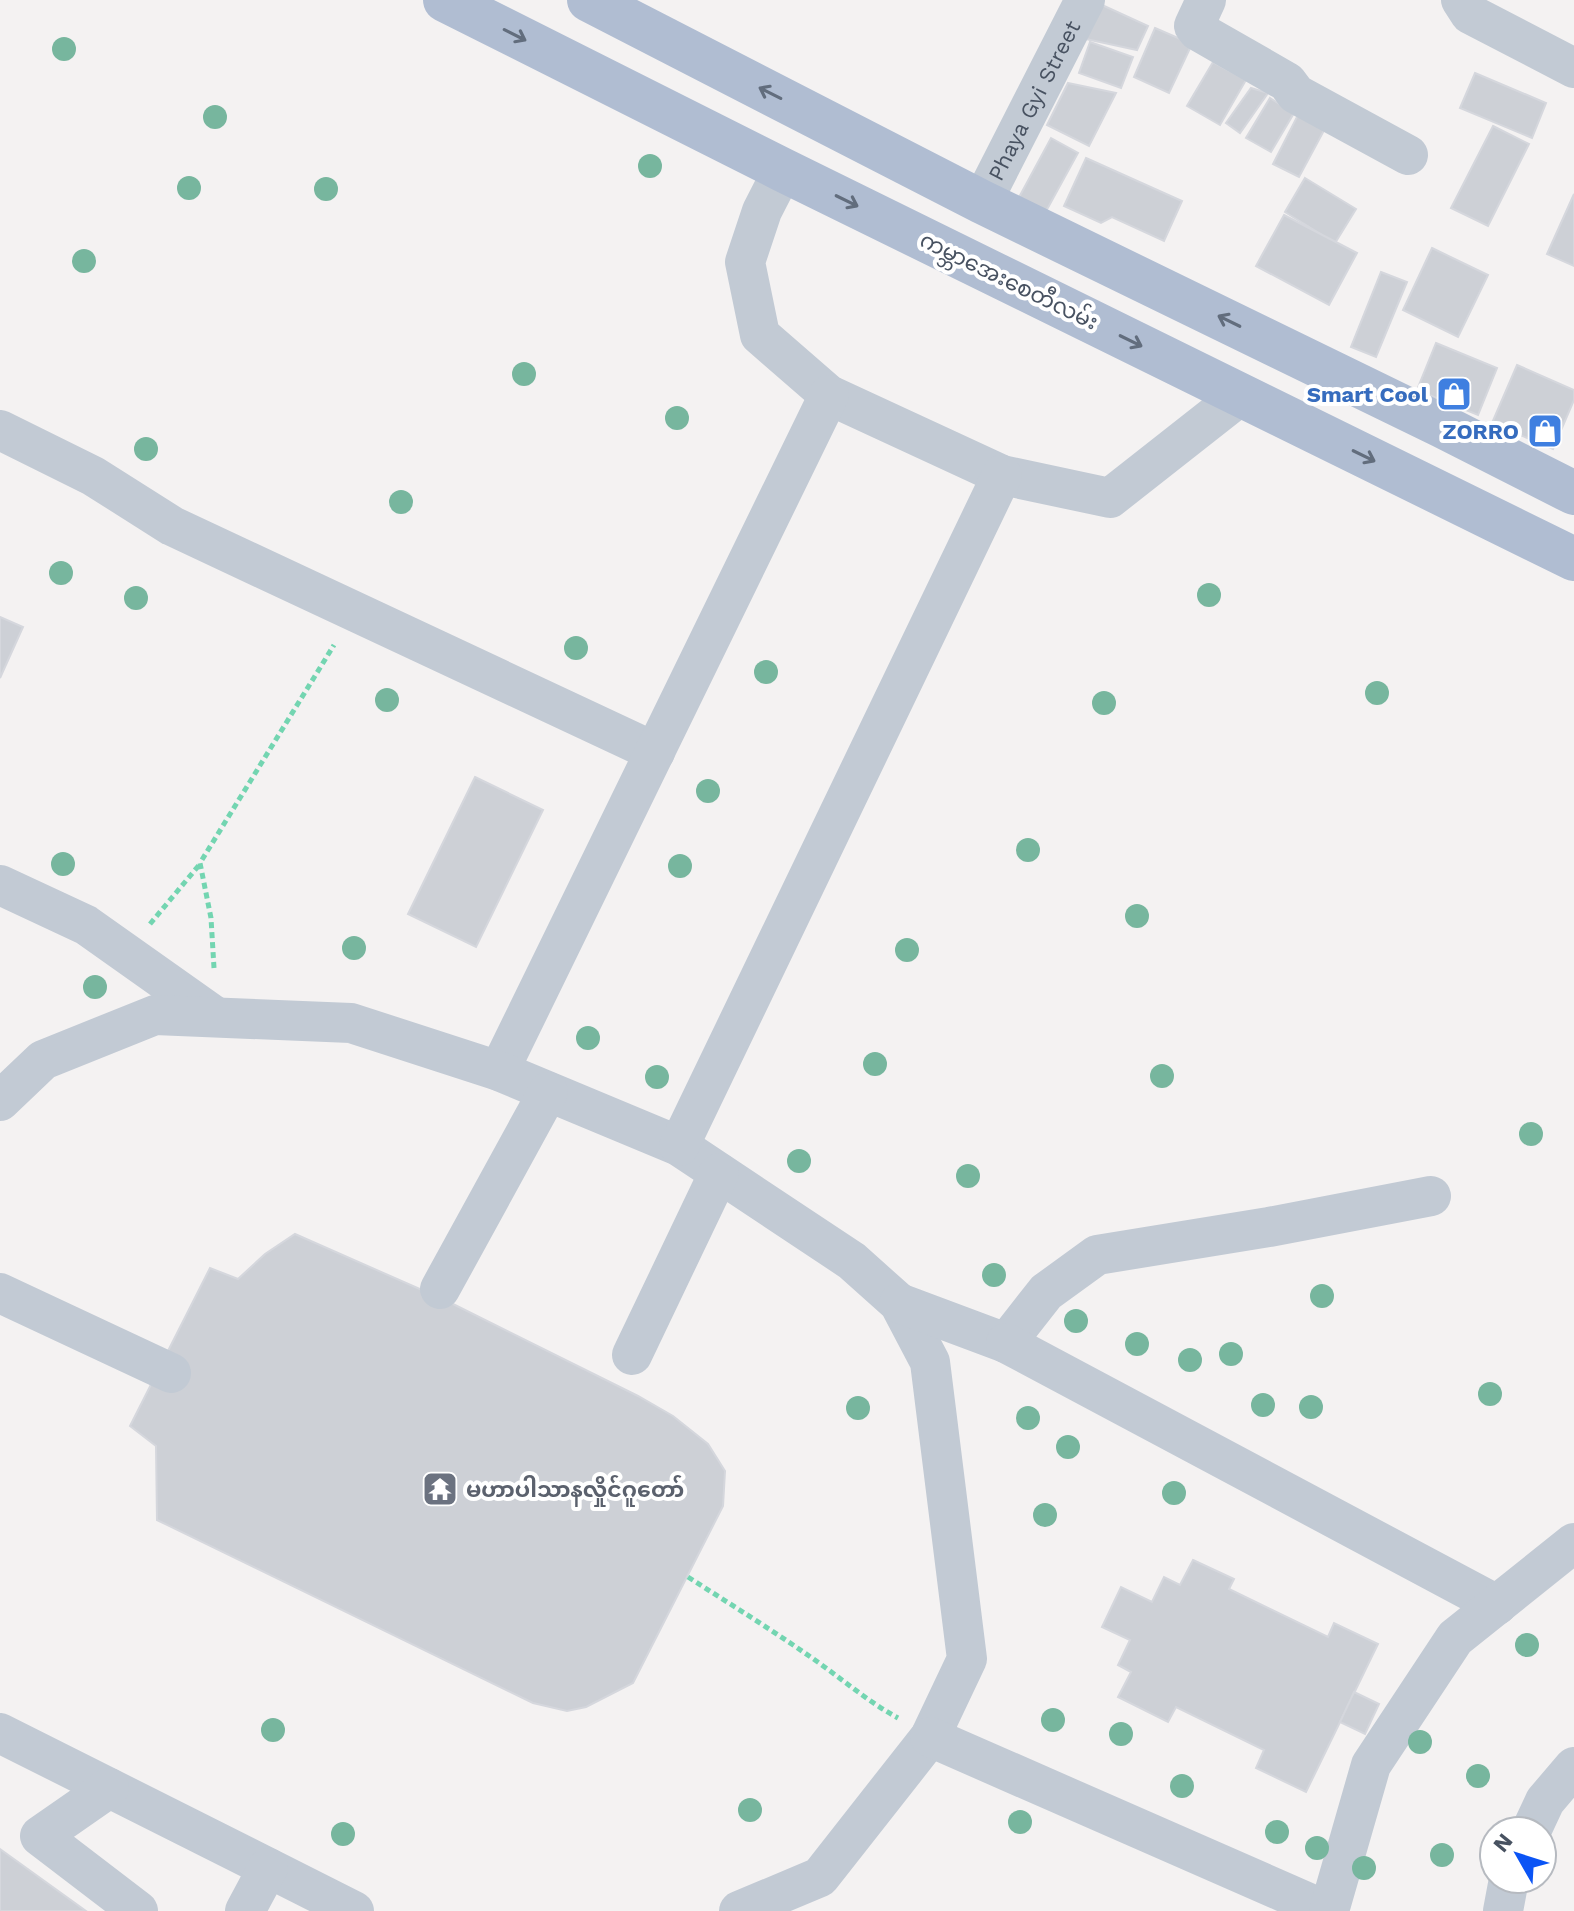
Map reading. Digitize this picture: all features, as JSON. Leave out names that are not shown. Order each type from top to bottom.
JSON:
[{"type":"main road","name":"ကမ္ဘာအေးစေတီလမ်း","points":[[445,0],[790,174],[1574,559]]},
{"type":"main road","points":[[589,0],[982,202],[1574,493]]},
{"type":"main road","points":[[790,174],[821,119]]},
{"type":"main road","points":[[1248,398],[1281,347]]},
{"type":"main road","points":[[1414,480],[1442,426]]},
{"type":"street","name":"Phaya Gyi Street","points":[[982,202],[1085,0]]},
{"type":"street","points":[[1206,0],[1195,20],[1194,26],[1198,31],[1287,82],[1296,94],[1408,155]]},
{"type":"street","points":[[1461,0],[1470,14],[1574,68]]},
{"type":"street","points":[[790,174],[762,211],[745,262],[760,335],[829,395],[1002,475],[1110,498],[1248,398]]},
{"type":"street","points":[[499,1071],[829,395]]},
{"type":"street","points":[[0,430],[93,476],[172,526],[655,752]]},
{"type":"street","points":[[679,1146],[1002,475]]},
{"type":"street","points":[[0,885],[86,925],[216,1017]]},
{"type":"street","points":[[0,1101],[43,1060],[155,1015],[351,1023],[499,1071],[679,1146],[852,1261],[899,1303],[930,1362],[967,1659],[930,1737],[820,1877],[739,1911]]},
{"type":"street","points":[[440,1289],[548,1092]]},
{"type":"street","points":[[632,1355],[719,1173]]},
{"type":"street","points":[[1006,1343],[1046,1292],[1097,1255],[1431,1196]]},
{"type":"street","points":[[0,1293],[171,1373]]},
{"type":"street","points":[[899,1303],[1006,1343],[1497,1605]]},
{"type":"street","points":[[930,1737],[1328,1911],[1371,1765],[1455,1638],[1574,1543]]},
{"type":"street","points":[[0,1733],[354,1911]]},
{"type":"street","points":[[1538,1815],[1545,1801],[1574,1767]]},
{"type":"street","points":[[109,1788],[40,1836],[138,1911]]},
{"type":"street","points":[[245,1911],[268,1868]]},
{"type":"path","points":[[127,952],[200,863],[354,611]]},
{"type":"path","points":[[200,863],[211,918],[216,1017]]},
{"type":"path","points":[[688,1577],[770,1628],[869,1702],[930,1737]]},
{"type":"building","points":[[1102,5],[1148,26],[1137,50],[1086,39]]},
{"type":"building","points":[[1155,28],[1192,44],[1169,93],[1134,77]]},
{"type":"building","points":[[1090,42],[1133,57],[1121,88],[1079,73]]},
{"type":"building","points":[[1213,62],[1246,80],[1220,125],[1187,106]]},
{"type":"building","points":[[1475,73],[1546,103],[1532,138],[1460,108]]},
{"type":"building","points":[[1068,83],[1116,93],[1089,146],[1047,125]]},
{"type":"building","points":[[1251,88],[1268,93],[1240,133],[1226,123]]},
{"type":"building","points":[[1270,98],[1294,113],[1271,152],[1246,138]]},
{"type":"building","points":[[1301,109],[1328,123],[1299,177],[1273,164]]},
{"type":"building","points":[[1493,126],[1529,144],[1488,226],[1451,208]]},
{"type":"building","points":[[1051,138],[1078,153],[1044,215],[1017,201]]},
{"type":"building","points":[[1086,158],[1182,201],[1164,241],[1112,217],[1101,223],[1064,206]]},
{"type":"building","points":[[1305,178],[1356,209],[1335,243],[1285,212]]},
{"type":"building","points":[[1574,194],[1574,266],[1547,254]]},
{"type":"building","points":[[1284,215],[1357,253],[1329,305],[1256,266]]},
{"type":"building","points":[[1432,248],[1488,275],[1458,337],[1403,310]]},
{"type":"building","points":[[1381,272],[1407,282],[1376,357],[1351,347]]},
{"type":"building","points":[[1436,343],[1497,368],[1478,415],[1417,390]]},
{"type":"building","points":[[1517,365],[1574,390],[1574,400],[1553,449],[1492,423]]},
{"type":"building","points":[[0,617],[23,627],[0,678]]},
{"type":"building","points":[[475,777],[543,810],[476,947],[408,914]]},
{"type":"building","name":"မဟာပါသာနလှိုင်ဂူတော်","points":[[295,1234],[447,1301],[638,1396],[673,1416],[708,1444],[725,1471],[723,1506],[633,1683],[586,1707],[567,1711],[533,1703],[157,1520],[156,1446],[130,1426],[210,1268],[238,1279],[265,1254]]},
{"type":"building","points":[[1193,1560],[1234,1579],[1229,1589],[1328,1637],[1334,1623],[1378,1644],[1306,1792],[1256,1768],[1264,1750],[1176,1707],[1168,1722],[1118,1697],[1131,1672],[1118,1665],[1130,1640],[1102,1627],[1121,1587],[1152,1602],[1164,1577],[1180,1585]]},
{"type":"building","points":[[1354,1692],[1379,1704],[1365,1734],[1340,1722]]},
{"type":"building","points":[[0,1849],[86,1911],[0,1911]]},
{"type":"place","name":"Smart Cool","points":[[1454,394]]},
{"type":"place","name":"ZORRO","points":[[1545,431]]},
{"type":"place","name":"မဟာပါသာနလှိုင်ဂူတော်","points":[[440,1489]]}]
